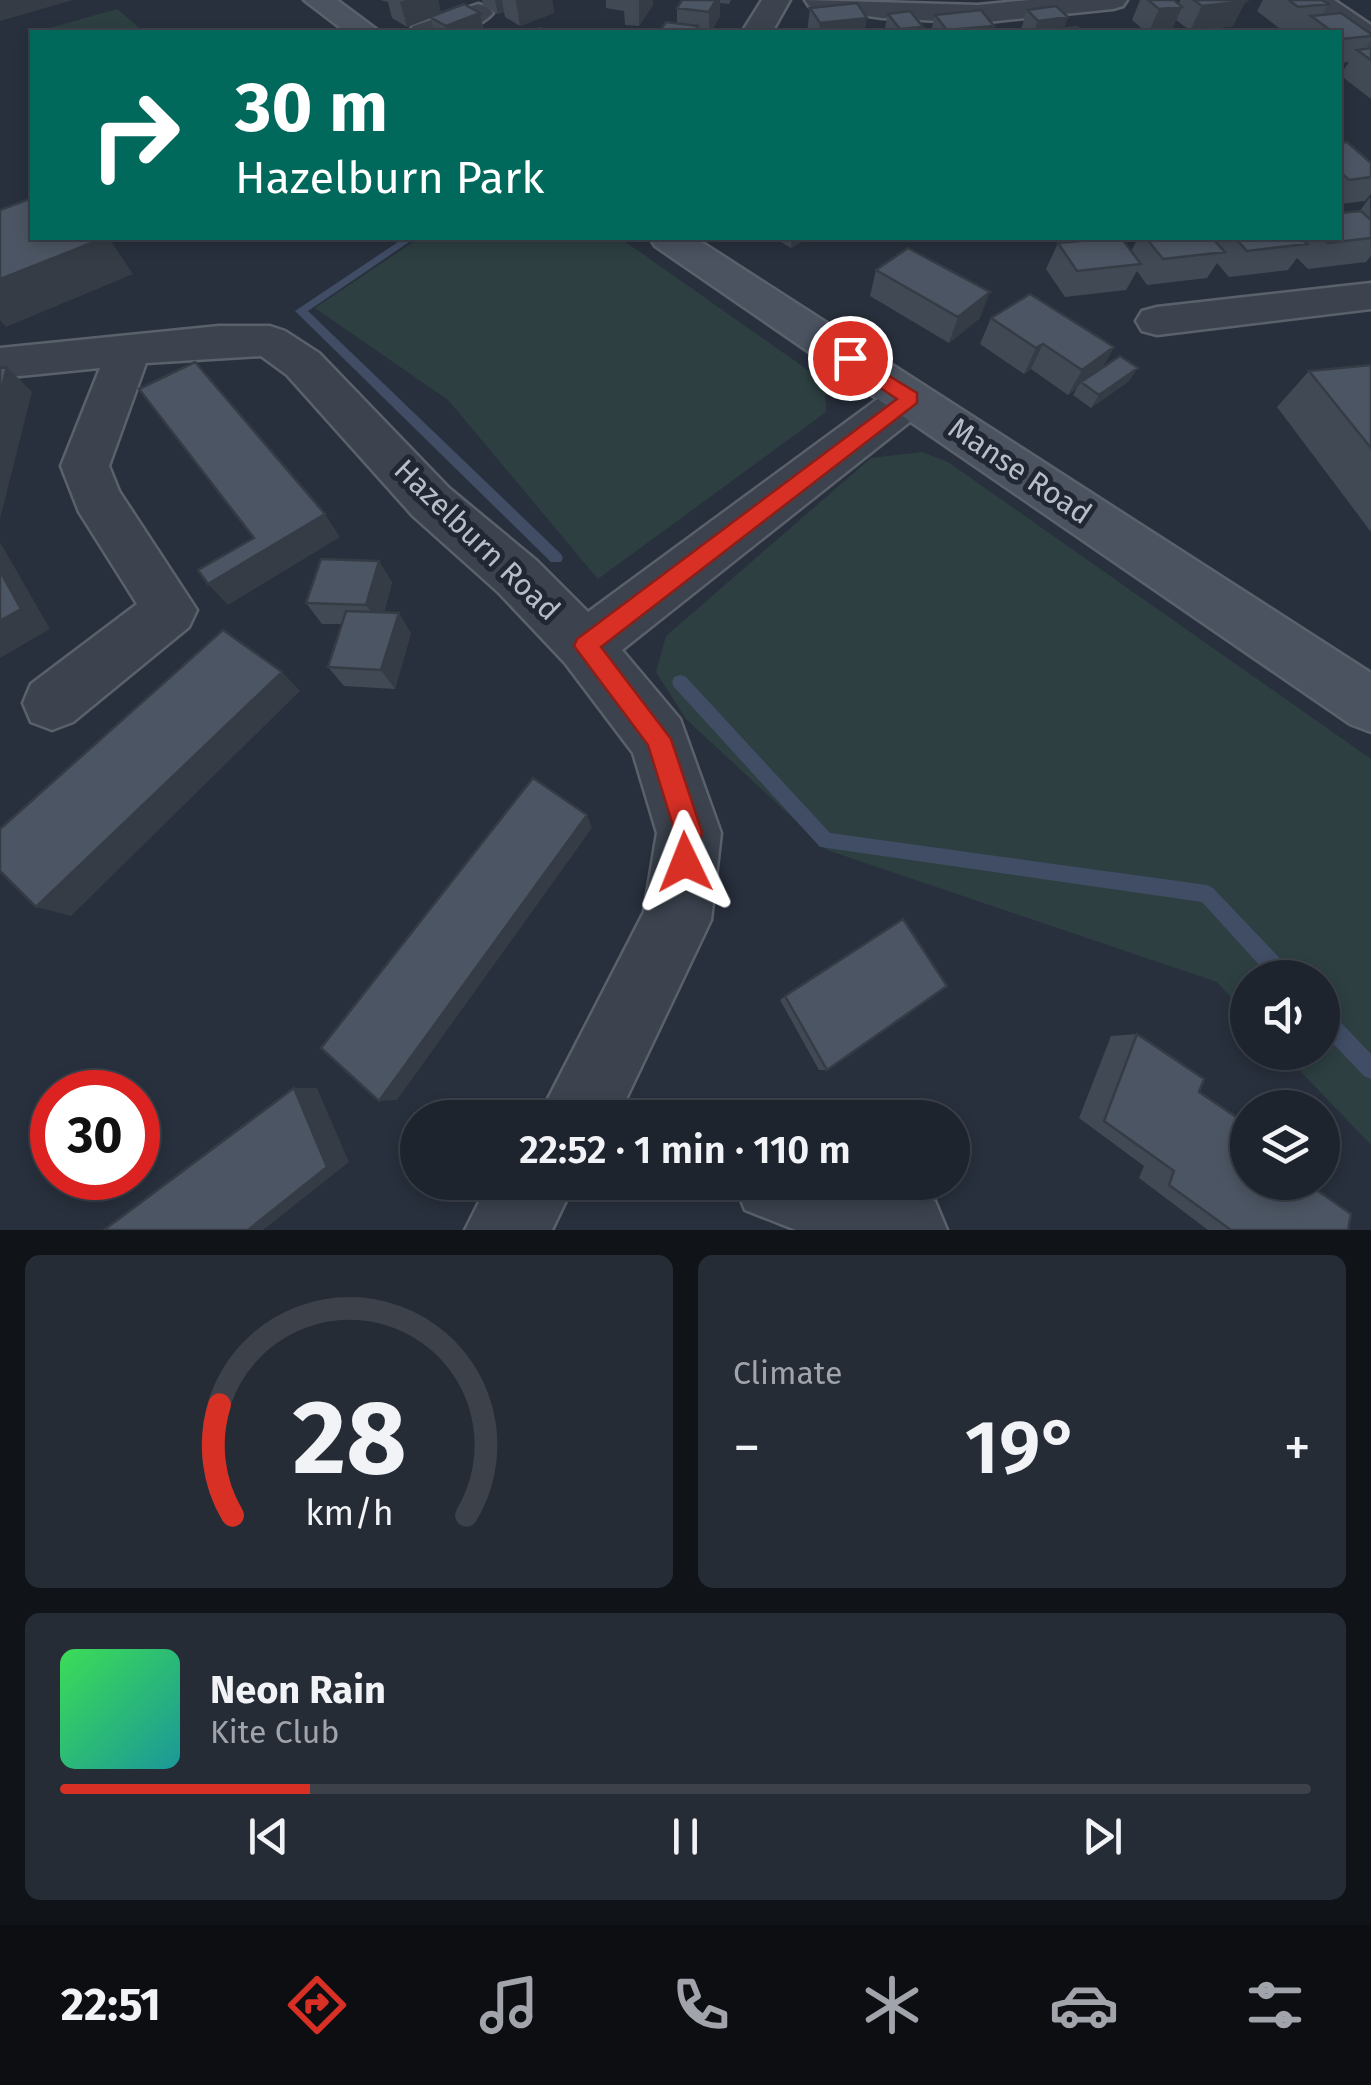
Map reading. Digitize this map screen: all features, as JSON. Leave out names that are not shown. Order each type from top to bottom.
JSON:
[{"type":"main road","points":[[318,0],[362,30]]},
{"type":"main road","name":"Manse Road","points":[[671,240],[1371,705]]},
{"type":"street","points":[[758,30],[776,0]]},
{"type":"street","points":[[818,0],[882,9],[978,14],[1113,0]]},
{"type":"street","points":[[1315,0],[1371,39]]},
{"type":"street","points":[[1068,4],[1094,30]]},
{"type":"street","points":[[430,30],[479,14]]},
{"type":"street","points":[[1156,321],[1371,296]]},
{"type":"street","name":"Hazelburn Road","points":[[0,362],[219,340],[270,342],[303,364],[431,502],[518,576],[585,646],[659,739],[688,832],[677,920],[603,1100]]},
{"type":"street","points":[[52,703],[170,610],[97,498],[85,466],[128,350]]},
{"type":"street","points":[[585,646],[910,398]]},
{"type":"street","points":[[506,1230],[525,1200]]},
{"type":"street","points":[[823,1200],[906,1230]]},
{"type":"shaded area","points":[[117,9],[142,30],[42,30]]},
{"type":"shaded area","points":[[416,240],[623,240],[825,382],[826,412],[598,579],[448,400],[315,308]]},
{"type":"shaded area","points":[[922,452],[948,462],[1371,759],[1371,1145],[1340,1113],[1340,1090],[1318,1090],[1299,1070],[1340,1070],[1340,960],[1230,960],[1230,996],[1217,982],[827,850],[686,719],[656,672],[666,636],[871,458]]},
{"type":"building","points":[[682,0],[716,0],[709,12],[677,8]]},
{"type":"building","points":[[1148,0],[1174,0],[1182,7],[1159,9]]},
{"type":"building","points":[[1194,0],[1244,0],[1246,1],[1202,6]]},
{"type":"building","points":[[1289,0],[1322,0],[1328,4],[1298,7]]},
{"type":"building","points":[[857,3],[867,18],[820,23],[810,8]]},
{"type":"building","points":[[464,4],[480,13],[446,26],[430,17]]},
{"type":"building","points":[[1056,6],[1068,17],[1038,21],[1027,10]]},
{"type":"building","points":[[981,10],[994,26],[947,30],[935,15]]},
{"type":"building","points":[[910,11],[923,27],[900,29],[888,14]]},
{"type":"building","points":[[1341,13],[1371,36],[1342,39],[1342,30],[1330,30],[1311,16]]},
{"type":"building","points":[[666,22],[698,26],[695,30],[660,30]]},
{"type":"building","points":[[1371,48],[1371,60],[1357,50]]},
{"type":"building","points":[[1347,142],[1371,163],[1371,177],[1349,180],[1342,174],[1342,143]]},
{"type":"building","points":[[30,199],[30,240],[99,240],[0,279],[0,210]]},
{"type":"building","points":[[1361,211],[1371,220],[1371,238],[1328,243],[1325,240],[1342,240],[1342,213]]},
{"type":"building","points":[[1123,240],[1141,264],[1077,271],[1058,243]]},
{"type":"building","points":[[1148,240],[1214,240],[1225,252],[1163,259]]},
{"type":"building","points":[[1237,240],[1303,240],[1307,244],[1247,251]]},
{"type":"building","points":[[908,248],[990,292],[958,317],[876,270]]},
{"type":"building","points":[[1030,294],[1114,347],[1082,370],[1043,344],[1036,348],[991,318]]},
{"type":"building","points":[[1120,356],[1138,368],[1099,395],[1081,382]]},
{"type":"building","points":[[195,362],[325,514],[208,584],[198,570],[254,538],[139,389]]},
{"type":"building","points":[[1371,365],[1371,448],[1309,371]]},
{"type":"building","points":[[7,367],[0,394],[0,368]]},
{"type":"building","points":[[321,559],[379,561],[366,605],[306,603]]},
{"type":"building","points":[[0,571],[21,609],[0,621]]},
{"type":"building","points":[[346,611],[399,613],[381,670],[328,667]]},
{"type":"building","points":[[223,630],[282,672],[36,907],[0,871],[0,829]]},
{"type":"building","points":[[533,778],[587,815],[379,1101],[321,1048]]},
{"type":"building","points":[[903,919],[947,986],[827,1070],[785,996]]},
{"type":"building","points":[[1137,1034],[1204,1079],[1199,1092],[1230,1113],[1230,1200],[1331,1200],[1351,1214],[1348,1230],[1231,1230],[1169,1185],[1174,1171],[1104,1121]]},
{"type":"building","points":[[294,1088],[327,1167],[248,1230],[104,1230],[144,1200],[160,1200],[160,1188]]},
{"type":"waterway","points":[[407,240],[301,311],[556,558]]},
{"type":"waterway","points":[[680,682],[826,841],[1207,894],[1268,960]]},
{"type":"waterway","points":[[1340,1036],[1371,1069]]},
{"type":"route","points":[[685,862],[688,832],[659,739],[585,646],[910,398],[850,358]]}]
